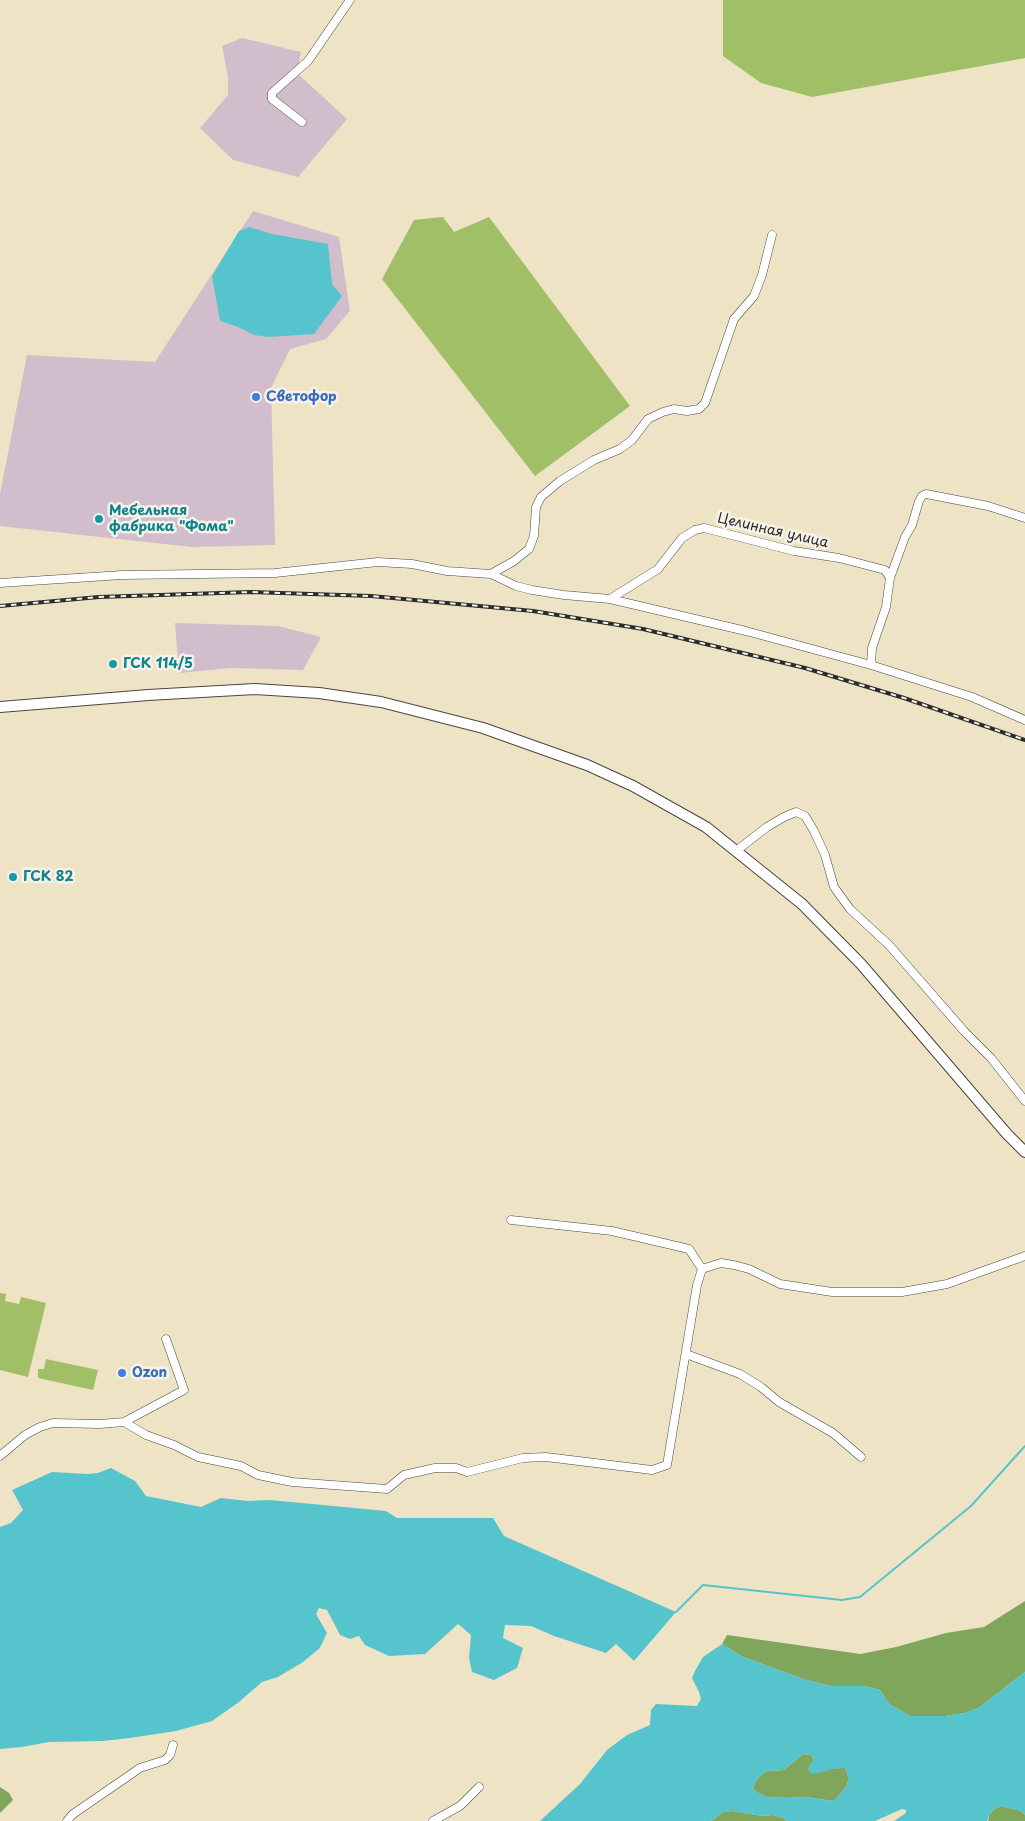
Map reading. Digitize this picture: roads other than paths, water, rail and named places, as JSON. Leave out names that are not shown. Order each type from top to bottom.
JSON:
[{"type":"main road","points":[[0,707],[148,695],[255,689],[319,693],[381,702],[483,728],[587,765],[633,786],[706,827],[802,904],[861,964],[1007,1134],[1025,1152]]},
{"type":"street","points":[[302,122],[272,98],[272,93],[308,61],[350,0]]},
{"type":"street","points":[[491,574],[514,561],[528,549],[534,536],[536,507],[541,497],[560,481],[594,460],[620,449],[632,440],[648,419],[674,409],[687,411],[698,409],[705,403],[734,319],[754,296],[757,289],[772,235]]},
{"type":"street","points":[[871,665],[872,648],[886,607],[890,578],[922,496],[926,494],[988,506],[1025,518]]},
{"type":"street","name":"Целинная улица","points":[[610,599],[658,569],[682,538],[695,530],[704,528],[794,551],[839,558],[885,570],[890,578]]},
{"type":"street","points":[[0,583],[122,575],[275,573],[378,562],[412,564],[447,571],[491,574],[516,586],[532,590],[610,599],[746,631],[871,665],[972,697],[1025,720]]},
{"type":"street","points":[[736,851],[767,827],[784,817],[796,812],[804,816],[814,831],[825,855],[834,887],[850,909],[889,945],[964,1031],[992,1058],[1025,1101]]},
{"type":"street","points":[[124,1422],[146,1435],[174,1445],[198,1457],[241,1466],[258,1474],[292,1482],[379,1490],[387,1489],[404,1475],[435,1468],[456,1468],[467,1472],[523,1458],[546,1457],[652,1470],[667,1465],[702,1269],[689,1249],[612,1231],[511,1220]]},
{"type":"street","points":[[702,1269],[721,1263],[748,1269],[780,1284],[832,1292],[902,1292],[947,1284],[1025,1256]]},
{"type":"street","points":[[0,1456],[25,1435],[40,1427],[53,1423],[100,1424],[124,1422],[184,1390],[166,1339]]},
{"type":"street","points":[[686,1354],[740,1374],[761,1387],[778,1402],[833,1433],[861,1457]]},
{"type":"street","points":[[67,1821],[73,1814],[140,1768],[165,1760],[170,1755],[173,1745]]},
{"type":"street","points":[[433,1821],[460,1806],[479,1787]]},
{"type":"water","points":[[249,227],[272,234],[328,244],[332,284],[342,296],[314,334],[268,337],[254,335],[220,321],[212,276],[239,231]]},
{"type":"water","points":[[111,1468],[135,1481],[146,1496],[201,1507],[221,1498],[248,1501],[270,1500],[386,1511],[397,1518],[493,1518],[504,1536],[676,1612],[634,1661],[616,1644],[606,1653],[554,1636],[531,1626],[505,1625],[503,1638],[523,1648],[517,1668],[494,1680],[472,1672],[469,1658],[471,1635],[458,1624],[425,1654],[389,1656],[365,1645],[359,1636],[350,1639],[340,1635],[327,1610],[319,1608],[316,1614],[327,1633],[320,1648],[303,1662],[278,1677],[262,1682],[239,1702],[212,1721],[176,1731],[130,1738],[103,1741],[49,1742],[0,1749],[0,1527],[11,1523],[23,1510],[12,1490],[52,1472],[87,1474],[98,1473]]},
{"type":"water","points":[[722,1644],[743,1657],[806,1680],[831,1686],[864,1686],[880,1690],[889,1704],[910,1716],[945,1716],[965,1713],[980,1707],[1025,1672],[1025,1815],[1021,1811],[1001,1806],[994,1809],[987,1821],[894,1821],[906,1813],[906,1810],[902,1809],[875,1821],[787,1821],[784,1818],[772,1815],[763,1816],[731,1811],[723,1812],[711,1821],[540,1821],[580,1784],[607,1750],[627,1735],[650,1725],[651,1710],[656,1704],[697,1706],[701,1699],[692,1678],[703,1657]],"holes":[[[803,1754],[811,1755],[814,1758],[808,1769],[810,1773],[814,1774],[845,1768],[849,1779],[846,1787],[833,1801],[806,1797],[767,1797],[753,1789],[755,1782],[767,1771],[784,1770]]]},
{"type":"waterway","points":[[676,1612],[703,1585],[842,1600],[860,1597],[971,1506],[1025,1446]]},
{"type":"railway","points":[[0,606],[99,597],[251,592],[371,596],[533,611],[643,629],[805,668],[904,698],[1025,740]]},
{"type":"place","name":"Светофор","points":[[256,397]]},
{"type":"place","name":"Мебельная фабрика \"Фома\"","points":[[99,519]]},
{"type":"place","name":"ГСК 114/5","points":[[113,664]]},
{"type":"place","name":"ГСК 82","points":[[13,877]]},
{"type":"place","name":"Ozon","points":[[122,1373]]}]
